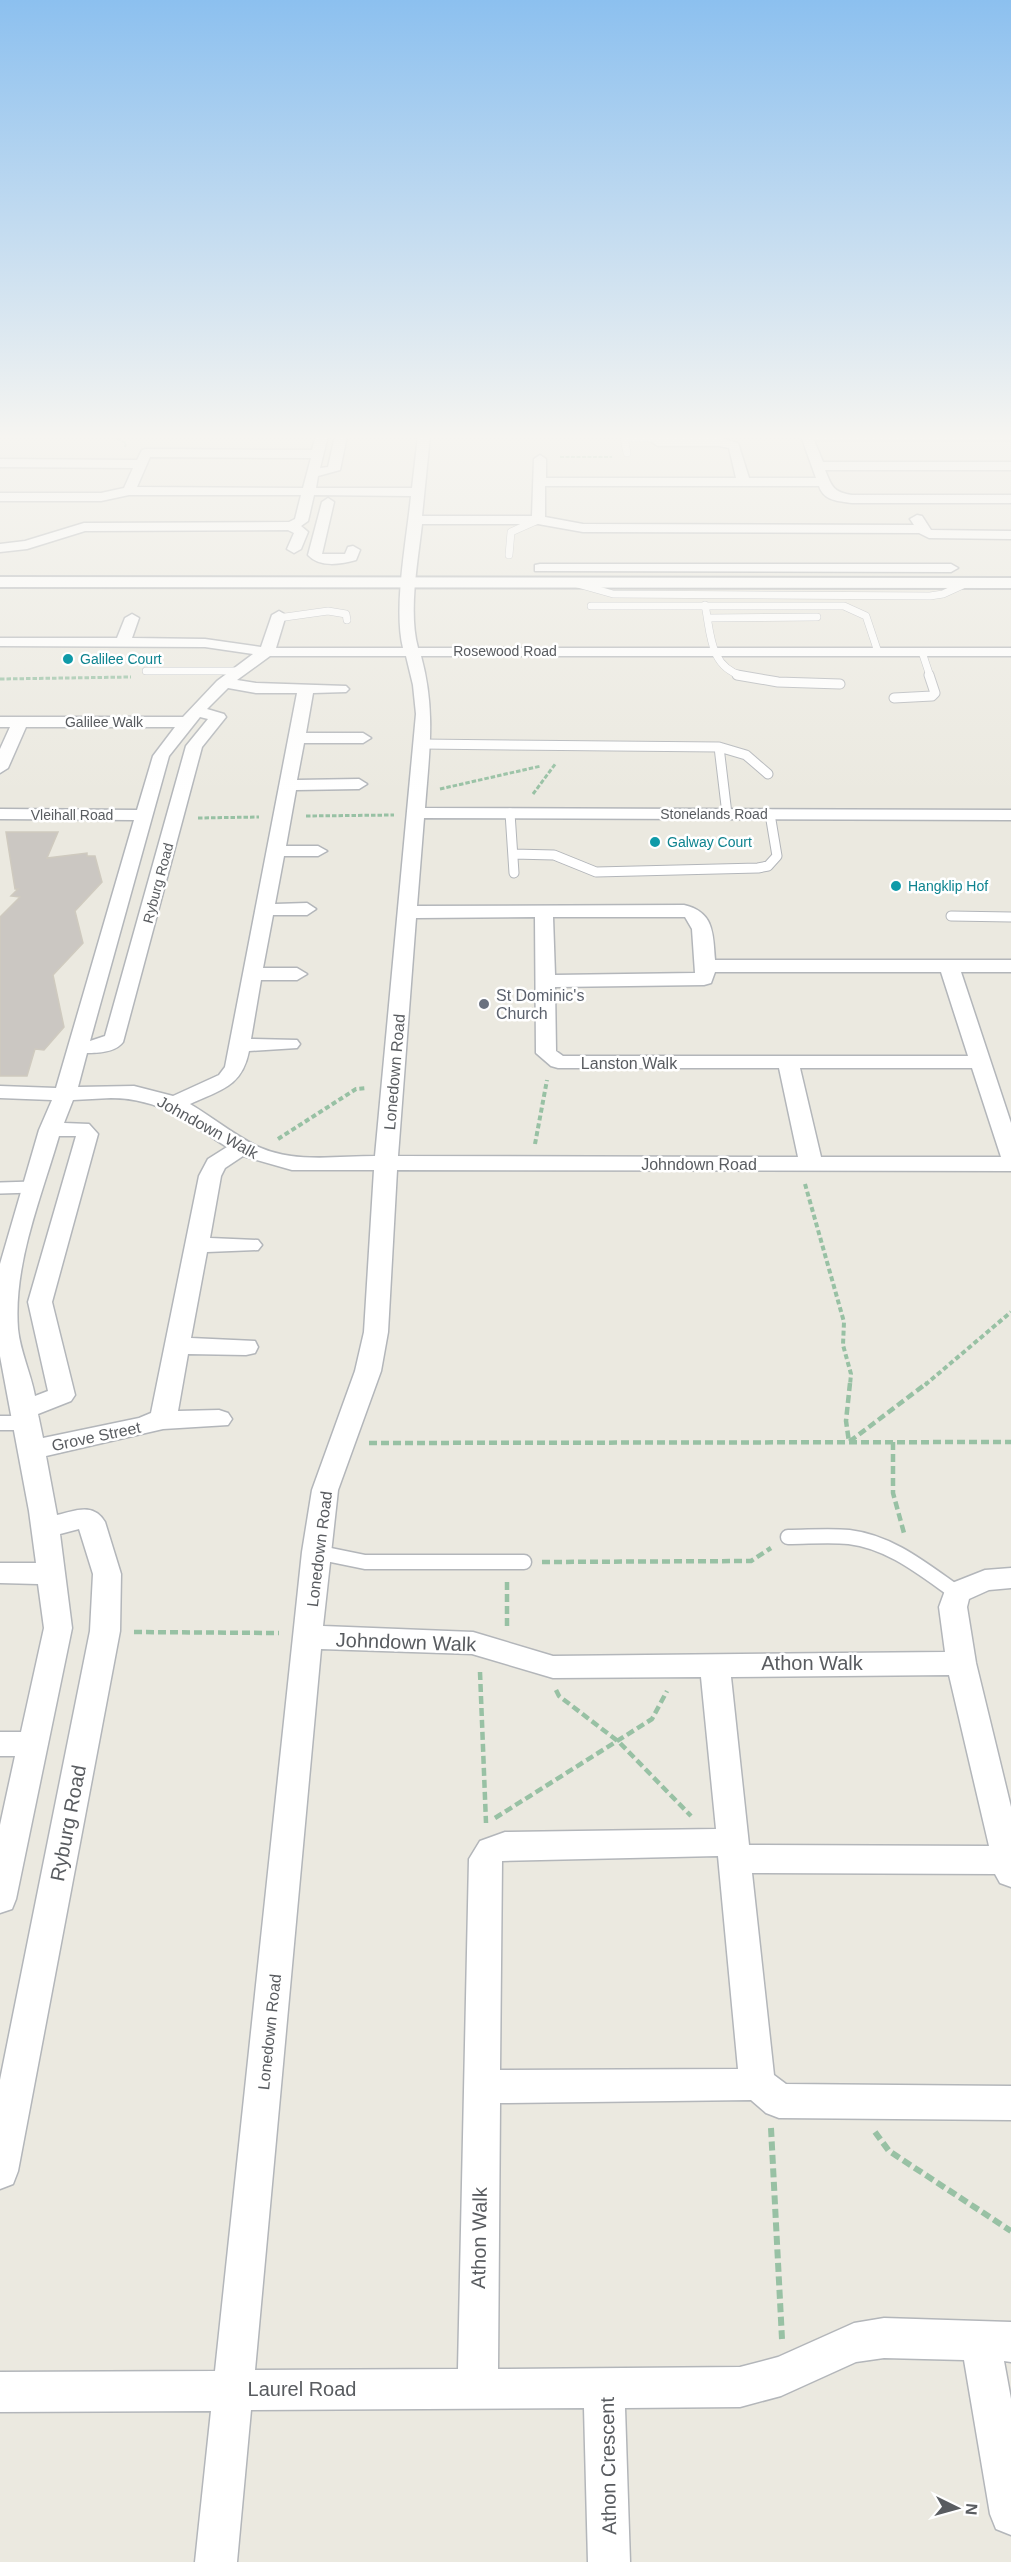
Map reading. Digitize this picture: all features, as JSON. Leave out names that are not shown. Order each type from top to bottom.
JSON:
[{"type":"street","points":[[315,556],[317,558],[346,558],[351,556]]},
{"type":"street","name":"Lonedown Road","points":[[216,2562],[316,1552],[325,1490],[368,1371],[376,1332],[386,1163],[424,714],[422,685],[408,638],[409,582],[412,556]]},
{"type":"street","points":[[540,568],[633,575],[1011,583]]},
{"type":"street","points":[[0,582],[571,582],[633,575],[951,568]]},
{"type":"street","points":[[267,652],[279,616]]},
{"type":"street","points":[[123,642],[132,618]]},
{"type":"street","name":"Rosewood Road","points":[[0,642],[205,643],[267,652],[1011,652]]},
{"type":"street","name":"Ryburg Road","points":[[0,1899],[9,1815],[33,1744],[58,1628],[46,1528],[26,1417],[7,1359],[5,1298],[7,1248],[33,1187],[50,1130],[65,1094],[161,756],[192,716],[231,677],[267,652]]},
{"type":"street","points":[[231,677],[256,688],[341,689]]},
{"type":"street","points":[[172,1105],[226,1079],[235,1068],[306,689]]},
{"type":"street","name":"Ryburg Road","points":[[78,1047],[105,1046],[113,1042],[194,746],[218,717],[192,716]]},
{"type":"street","name":"Galilee Walk","points":[[0,722],[192,716]]},
{"type":"street","points":[[0,768],[20,722]]},
{"type":"street","points":[[297,738],[363,738]]},
{"type":"street","points":[[289,785],[359,784]]},
{"type":"street","name":"Stonelands Road","points":[[417,804],[510,813],[1011,815]]},
{"type":"street","name":"Vleihall Road","points":[[0,814],[143,815]]},
{"type":"street","points":[[276,851],[318,851]]},
{"type":"street","points":[[266,910],[308,909]]},
{"type":"street","points":[[408,912],[689,912],[699,919],[706,977],[698,981],[546,981]]},
{"type":"street","points":[[544,912],[546,1053],[552,1059]]},
{"type":"street","points":[[706,966],[1011,966]]},
{"type":"street","points":[[949,966],[1011,1156]]},
{"type":"street","points":[[254,974],[297,974]]},
{"type":"street","points":[[241,1045],[290,1044]]},
{"type":"street","name":"Lanston Walk","points":[[552,1059],[573,1063],[980,1062]]},
{"type":"street","points":[[788,1062],[805,1164]]},
{"type":"street","name":"Johndown Walk","points":[[0,1092],[143,1094],[172,1105],[240,1148],[269,1160],[292,1163],[386,1163]]},
{"type":"street","points":[[26,1417],[62,1395],[40,1302],[87,1134],[81,1129],[50,1130]]},
{"type":"street","name":"Grove Street","points":[[160,1420],[164,1415],[195,1245],[212,1172],[221,1160],[240,1148]]},
{"type":"street","name":"Johndown Road","points":[[386,1163],[1011,1164]]},
{"type":"street","points":[[195,1245],[250,1245]]},
{"type":"street","points":[[176,1346],[246,1347]]},
{"type":"street","name":"Grove Street","points":[[31,1450],[146,1426],[160,1420],[219,1419]]},
{"type":"street","name":"Ryburg Road","points":[[0,2171],[105,1631],[107,1574],[91,1522],[85,1518],[46,1528]]},
{"type":"street","points":[[0,1573],[52,1574]]},
{"type":"street","points":[[496,1834],[1009,1868],[961,1663],[953,1607],[957,1593],[985,1580],[1011,1578]]},
{"type":"street","name":"Johndown Walk","points":[[309,1637],[473,1643],[543,1666],[715,1664]]},
{"type":"street","name":"Athon Walk","points":[[715,1664],[961,1663]]},
{"type":"street","points":[[715,1664],[722,1848],[768,2092]]},
{"type":"street","points":[[0,1744],[33,1744]]},
{"type":"street","name":"Athon Walk","points":[[478,2388],[484,1867],[496,1834]]},
{"type":"street","points":[[481,2087],[736,2086],[853,2102],[1011,2103]]},
{"type":"street","name":"Athon Crescent","points":[[609,2562],[604,2389],[740,2387],[781,2376],[854,2343],[884,2338],[996,2342],[1011,2514]]},
{"type":"street","name":"Laurel Road","points":[[0,2392],[604,2389]]},
{"type":"lane","points":[[571,582],[613,594],[930,596],[943,594],[967,582]]},
{"type":"lane","points":[[705,605],[716,651],[723,668],[740,676],[840,684]]},
{"type":"lane","points":[[591,606],[833,605],[855,608],[868,618],[878,652]]},
{"type":"lane","points":[[279,616],[328,611],[346,614],[347,621]]},
{"type":"lane","points":[[708,618],[817,617]]},
{"type":"lane","points":[[894,698],[932,696],[935,693],[922,652]]},
{"type":"lane","points":[[146,671],[231,677]]},
{"type":"lane","points":[[421,744],[734,748],[749,754],[768,774]]},
{"type":"lane","points":[[719,747],[727,814]]},
{"type":"lane","points":[[510,813],[514,873]]},
{"type":"lane","points":[[513,854],[554,855],[596,872],[758,868],[768,866],[777,856],[770,814]]},
{"type":"lane","points":[[951,916],[1011,917]]},
{"type":"lane","points":[[0,1188],[33,1187]]},
{"type":"lane","points":[[0,1423],[26,1417]]},
{"type":"lane","points":[[788,1536],[856,1538],[879,1545],[957,1593]]},
{"type":"lane","points":[[316,1552],[366,1562],[524,1562]]},
{"type":"path","points":[[0,679],[128,678],[146,671]]},
{"type":"path","points":[[510,813],[532,796],[556,762],[558,745]]},
{"type":"path","points":[[417,804],[556,762]]},
{"type":"path","points":[[531,1164],[552,1059]]},
{"type":"path","points":[[269,1160],[273,1142],[356,1089],[393,1088]]},
{"type":"path","points":[[805,1164],[844,1322],[843,1345],[851,1374],[846,1421],[849,1442]]},
{"type":"path","points":[[849,1442],[916,1393],[1011,1312]]},
{"type":"path","points":[[893,1442],[893,1493],[902,1520],[909,1562]]},
{"type":"path","points":[[341,1443],[1011,1442]]},
{"type":"path","points":[[524,1562],[751,1561],[788,1536]]},
{"type":"path","points":[[506,1653],[508,1562]]},
{"type":"path","points":[[105,1631],[272,1633],[309,1637]]},
{"type":"path","points":[[473,1643],[480,1665],[480,1697],[488,1786],[496,1834],[652,1719],[668,1689],[667,1664]]},
{"type":"path","points":[[543,1666],[559,1695],[619,1742],[722,1848]]},
{"type":"path","points":[[768,2092],[782,2322],[781,2376]]},
{"type":"path","points":[[853,2102],[889,2151],[1011,2231]]},
{"type":"building","points":[[6,832],[58,832],[47,858],[87,853],[87,856],[95,856],[102,882],[75,911],[83,943],[53,975],[64,1027],[44,1050],[35,1049],[27,1076],[0,1076],[0,917],[20,897],[11,896],[18,889],[15,889]]},
{"type":"place","name":"Galilee Court","points":[[68,659]]},
{"type":"place","name":"Galway Court","points":[[655,842]]},
{"type":"place","name":"Hangklip Hof","points":[[896,886]]},
{"type":"place","name":"St Dominic's Church","points":[[484,1004]]}]
